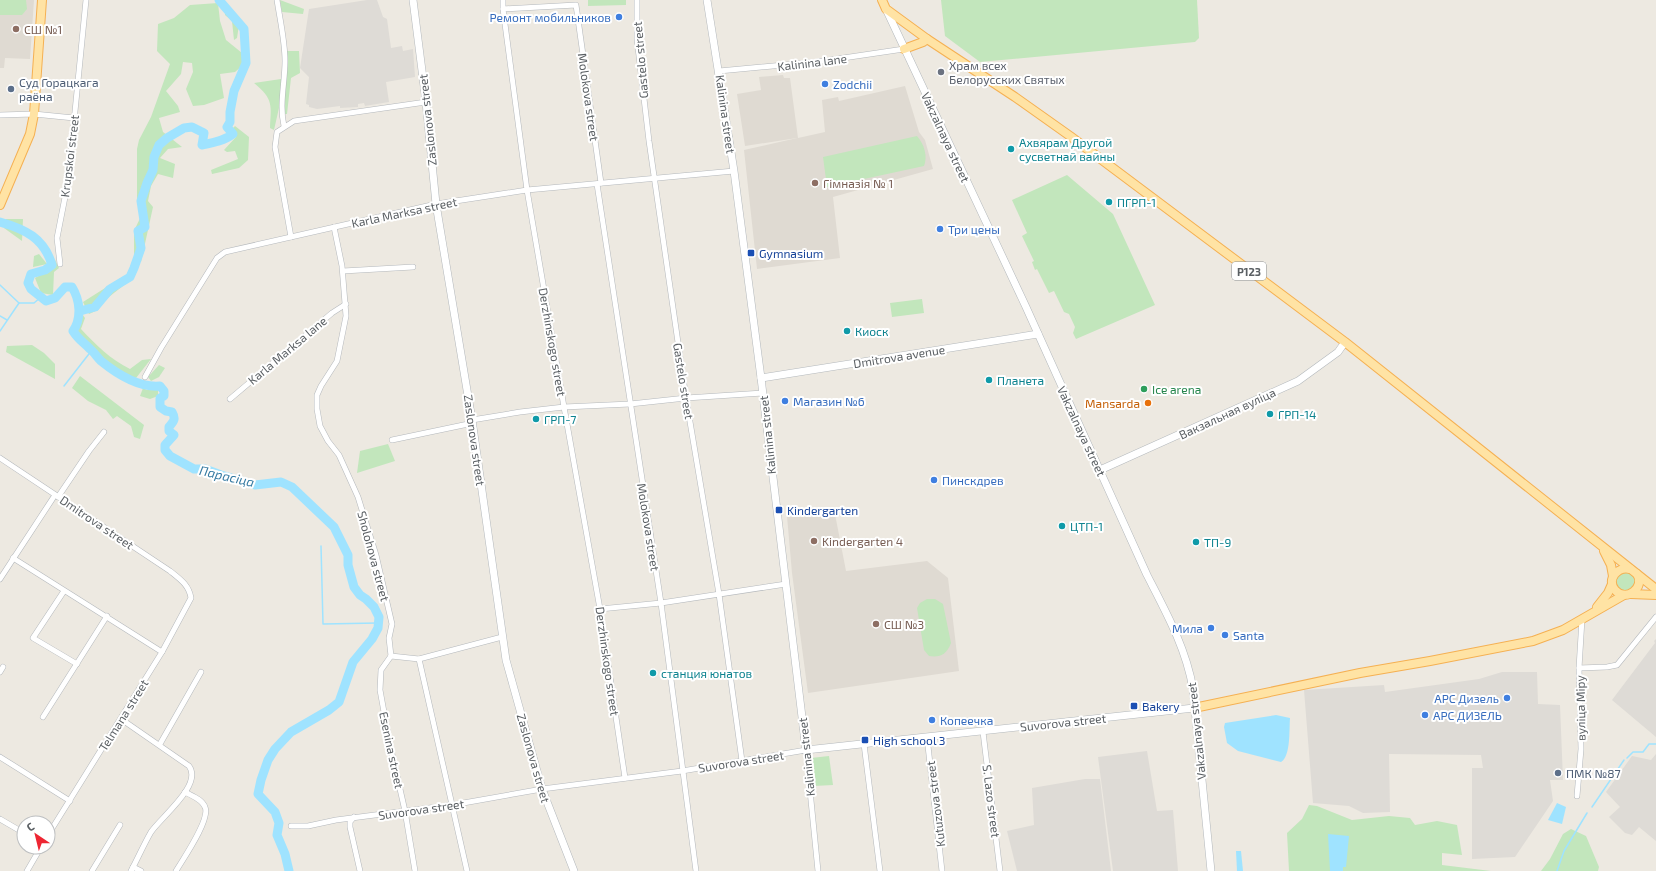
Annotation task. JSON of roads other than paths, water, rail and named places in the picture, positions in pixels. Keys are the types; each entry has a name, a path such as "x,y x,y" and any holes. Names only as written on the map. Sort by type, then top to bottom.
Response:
{"main road":[{"path":"1,203 30,134 34,114 42,0"},
{"name":"Zaslonova street","path":"413,0 426,102 436,204 473,421 506,660 542,789 574,871"},
{"name":"Kalinina street","path":"707,0 734,171 763,393 806,750"},
{"name":"Р123","path":"882,0 886,9 927,39 1016,97 1345,342 1656,589"},
{"name":"Vakzalnaya street","path":"886,9 1005,261 1147,575 1166,610 1178,638 1191,678 1211,871"},
{"path":"904,49 927,39"},
{"name":"Dmitrova avenue","path":"761,378 1038,334"},
{"name":"Вакзальная вуліца","path":"1100,470 1298,381 1338,352 1345,342"},
{"path":"1602,546 1611,565 1616,591 1628,594 1656,595"},
{"path":"1194,708 1360,673 1430,662 1533,642 1563,630 1638,588 1639,577 1633,571 1622,568 1615,573 1608,593 1593,612"},
{"name":"Suvorova street","path":"806,750 1194,708"}],"street":[{"name":"Krupskoi street","path":"60,264 57,238 67,187 86,0"},
{"path":"277,0 285,60 282,102 284,126"},
{"name":"Derzhinskogo street","path":"503,0 502,9 527,190 600,609 625,778"},
{"name":"Gastelo street","path":"637,0 637,39 654,177 686,398 718,594 742,761"},
{"name":"Molokova street","path":"502,9 576,5 630,404 661,603 696,871"},
{"name":"Kalinina lane","path":"719,71 816,62 904,49"},
{"path":"291,237 275,147 277,132 284,126 294,121 426,102"},
{"path":"0,115 34,114 74,118"},
{"name":"Karla Marksa street","path":"145,377 161,348 217,258 225,252 436,204 527,190 654,177 734,171"},
{"name":"Sholohova street","path":"334,227 343,272 346,316 337,361 317,395 317,409 320,426 328,441 339,455 355,490 376,555 392,624 389,638 391,656"},
{"path":"343,272 413,267"},
{"name":"Karla Marksa lane","path":"230,399 332,312 346,304"},
{"path":"392,440 473,421 520,412 564,407 630,404 686,398 763,393"},
{"path":"0,579 56,496 104,432"},
{"name":"Dmitrova street","path":"0,458 182,580 190,591"},
{"path":"13,558 162,652"},
{"path":"600,609 661,603 786,584"},
{"path":"64,591 33,638 77,664"},
{"name":"Telmana street","path":"56,823 162,652 187,607 191,598 190,591"},
{"path":"44,717 107,616"},
{"path":"1579,668 1607,667 1617,665 1656,617"},
{"name":"вуліца Міру","path":"1577,796 1581,749 1579,668 1582,619"},
{"path":"391,656 419,659 502,637"},
{"name":"Esenina street","path":"391,656 380,670 380,690 390,745 405,811 415,871"},
{"path":"419,659 468,871"},
{"path":"0,672 3,667"},
{"path":"160,744 201,672"},
{"path":"121,719 160,744 189,766 193,775 185,792 152,832 132,869 141,871"},
{"name":"S. Lazo street","path":"983,732 1000,871"},
{"name":"Kutuzova street","path":"927,737 942,871"},
{"path":"864,744 880,871"},
{"name":"Suvorova street","path":"291,826 308,826 354,817 452,805 542,789 682,771 806,750"},
{"name":"Kalinina street","path":"806,750 818,871"},
{"path":"0,757 70,801"},
{"path":"176,871 204,822 206,810 203,803 185,792"},
{"path":"354,817 350,822 350,828 360,871"},
{"path":"0,819 16,828"},
{"path":"92,871 120,825"},
{"path":"27,871 36,855"}],"water":[{"path":"1276,715 1290,718 1288,749 1284,759 1281,762 1238,751 1227,743 1224,727 1225,723"},
{"path":"1557,803 1566,807 1562,824 1548,820"},
{"path":"1328,834 1349,836 1346,867 1343,867 1343,871 1330,871"},
{"path":"1236,851 1241,851 1243,871 1237,871"}],"waterway":[{"path":"80,311 95,307 110,289 130,277 141,248 138,231 145,227 141,201 153,170 154,157 159,145 167,138 184,128 192,127 204,133 202,145 222,140 233,134 227,127 230,122 230,112 234,91 246,63 244,29 219,0"},
{"name":"Парасіца","path":"0,222 18,228 32,236 39,241 48,256 52,265 45,270 31,274 28,283 31,289 46,301 55,298 65,287 72,287 77,298 79,309 78,320 73,331 79,338 101,361 114,371 128,379 144,385 160,386 164,391 164,396 160,398 160,407 166,411 172,412 174,416 169,427 169,431 174,435 165,445 165,450 170,456 194,469 205,469 255,485 281,482 292,487 334,527 348,555 348,565 354,587 360,595 374,607 379,617 378,628 372,639 353,662 339,702 329,710 291,732 275,749 268,760 258,794 275,812 279,823 277,835 285,854 289,871"},
{"path":"0,285 19,303"},
{"path":"0,331 19,303 34,303 41,297"},
{"path":"0,316 7,320"},
{"path":"64,386 92,350"},
{"path":"321,546 323,624 378,623"},
{"path":"1627,758 1633,752 1643,752 1649,744 1656,744"},
{"path":"1592,807 1624,760"},
{"path":"1557,871 1564,851 1587,813"}],"place":[{"name":"Ремонт мобильников","path":"619,17"},
{"name":"СШ №1","path":"16,29"},
{"name":"Храм всех Белорусских Святых","path":"941,72"},
{"name":"Zodchii","path":"825,84"},
{"name":"Суд Горацкага раёна","path":"11,89"},
{"name":"Ахвярам Другой сусветнай вайны","path":"1011,149"},
{"name":"Гімназія № 1","path":"815,183"},
{"name":"ПГРП-1","path":"1109,202"},
{"name":"Три цены","path":"940,229"},
{"name":"Gymnasium","path":"751,253"},
{"name":"Киоск","path":"847,331"},
{"name":"Планета","path":"989,380"},
{"name":"Ice arena","path":"1144,389"},
{"name":"Магазин №6","path":"785,401"},
{"name":"Mansarda","path":"1148,403"},
{"name":"ГРП-14","path":"1270,414"},
{"name":"ГРП-7","path":"536,419"},
{"name":"Пинскдрев","path":"934,480"},
{"name":"Kindergarten","path":"779,510"},
{"name":"ЦТП-1","path":"1062,526"},
{"name":"Kindergarten 4","path":"814,541"},
{"name":"ТП-9","path":"1196,542"},
{"name":"СШ №3","path":"876,624"},
{"name":"Мила","path":"1211,628"},
{"name":"Santa","path":"1225,635"},
{"name":"станция юнатов","path":"653,673"},
{"name":"АРС Дизель","path":"1507,698"},
{"name":"Bakery","path":"1134,706"},
{"name":"АРС ДИЗЕЛЬ","path":"1425,715"},
{"name":"Копеечка","path":"932,720"},
{"name":"High school 3","path":"865,740"},
{"name":"ПМК №87","path":"1558,773"}]}
